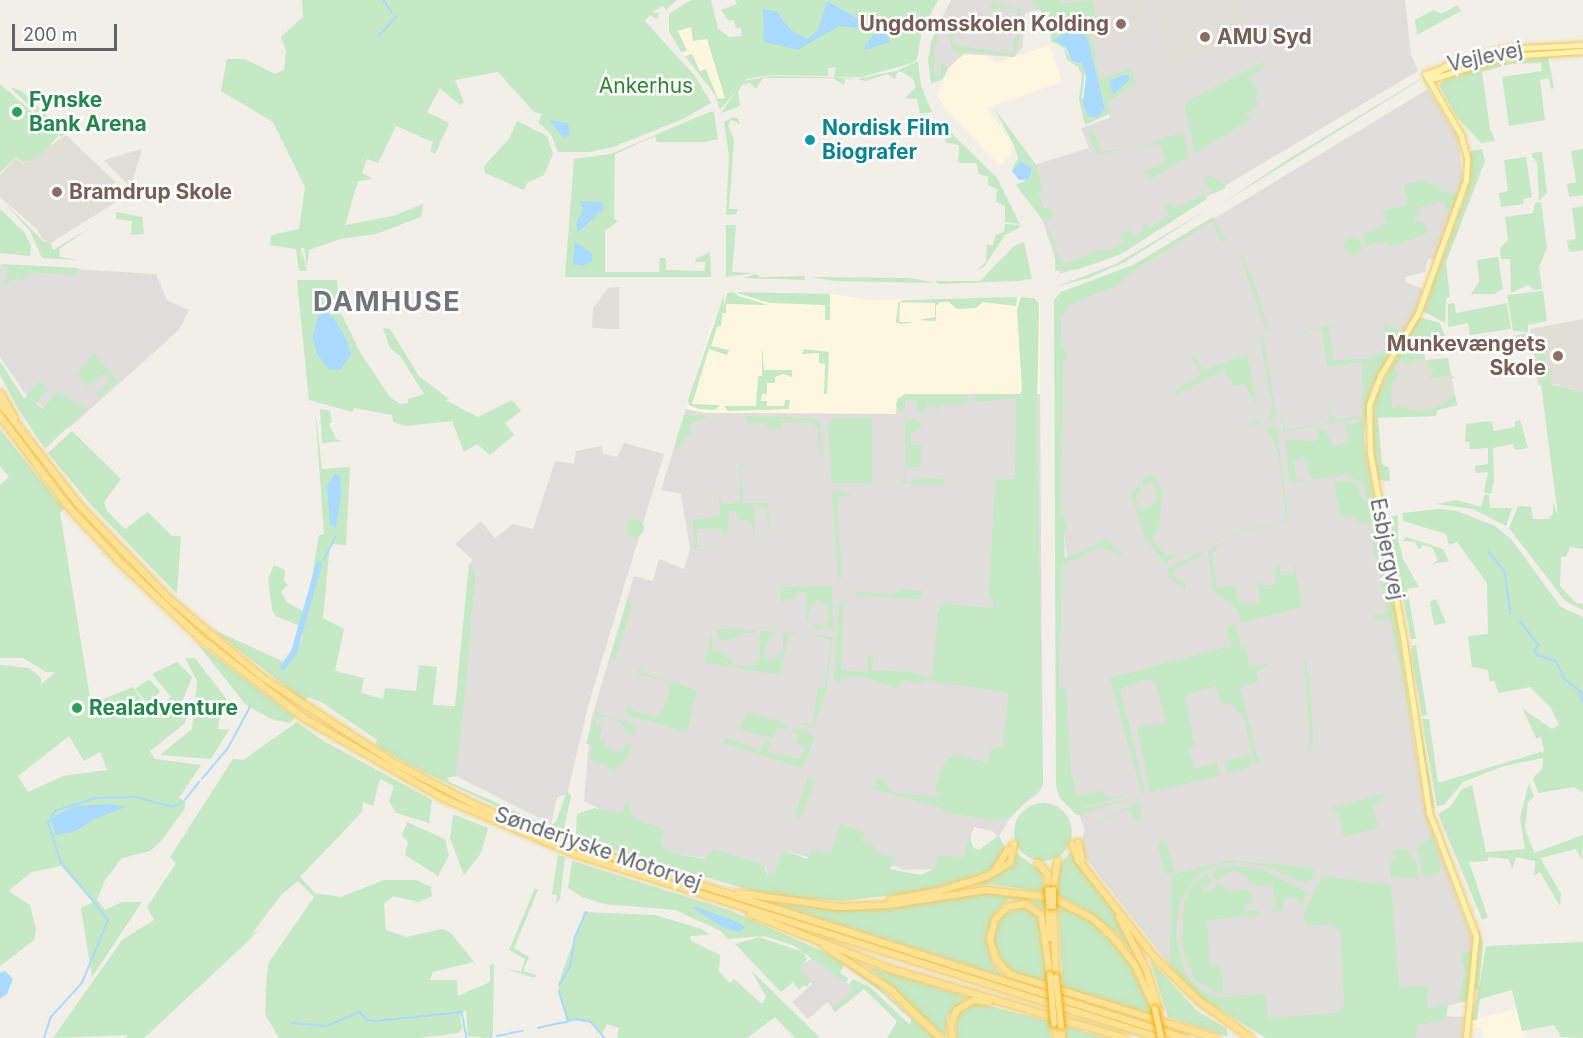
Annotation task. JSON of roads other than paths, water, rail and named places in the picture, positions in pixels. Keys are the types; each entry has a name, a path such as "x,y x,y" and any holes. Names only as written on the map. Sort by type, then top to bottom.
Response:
{"highway":[{"path":"0,393 39,455"},
{"name":"Sønderjyske Motorvej","path":"0,403 39,455 105,535 176,605 262,677 333,727 475,805 558,840 1184,1038"},
{"name":"Sønderjyske Motorvej","path":"0,416 66,504 138,580 199,637 258,685 346,745 489,820 576,854 687,891 1161,1038"},
{"path":"0,423 66,504"},
{"path":"1123,917 1082,861 1075,843 1078,860 1123,917 1180,984 1251,1038"},
{"path":"814,905 887,901 970,882 1006,867 1012,858 1014,844"},
{"path":"970,882 1000,866 1008,850"},
{"path":"1051,890 1058,860"},
{"path":"1038,863 1048,874 1051,890 1053,976 1062,1038"},
{"path":"682,879 758,898 814,905 888,904 986,890 1050,897 1092,918 1113,937 1135,965 1157,1009"},
{"path":"687,891 891,969 1060,1024"},
{"path":"1103,891 1137,950 1157,1009 1161,1038"},
{"path":"1053,976 1039,913 1025,904 1007,907 995,920 990,940 997,962 1012,976 1216,1038"},
{"path":"1049,966 1051,906"},
{"path":"791,929 870,974 940,1038"},
{"path":"952,1038 953,1015 962,1005 974,1000 1060,1024 1125,1038"},
{"path":"1056,1036 1060,1024"},
{"path":"1100,1031 1118,1038"}],"main road":[{"name":"Vejlevej","path":"1425,74 1449,63 1503,49 1583,45"},
{"name":"Vejlevej","path":"1429,80 1494,58 1583,51"},
{"path":"1429,80 1449,63"},
{"name":"Esbjergvej","path":"1425,74 1461,135 1467,158 1466,180 1418,313 1371,394 1368,433 1429,812 1476,936 1466,1038"}],"water":[{"path":"827,1 867,24 861,28 839,26 798,50 764,42 763,9 776,11 791,30 807,39 818,30"},
{"path":"883,24 890,42 865,50 865,45"},
{"path":"1068,32 1083,33 1088,40 1105,109 1097,118 1088,116 1083,104 1086,76 1082,64 1072,61 1066,48 1053,39"},
{"path":"1124,75 1129,76 1129,81 1113,94 1109,81"},
{"path":"549,120 568,123 570,134 564,138"},
{"path":"1020,161 1032,168 1029,179 1019,180 1012,171"},
{"path":"580,201 602,202 604,208 578,233 576,224 583,210"},
{"path":"575,242 592,253 592,262 582,266 573,264"},
{"path":"319,313 327,313 335,320 347,341 351,354 341,370 328,369 317,354 313,337"},
{"path":"335,473 340,476 341,494 336,528 330,525 327,486"},
{"path":"111,804 126,807 93,820 76,831 56,835 51,820 58,814 76,806"},
{"path":"696,907 746,927 739,932 724,928 693,908"},
{"path":"5,971 13,979 7,994 0,999 0,973"}],"waterway":[{"path":"384,0 392,13"},
{"path":"378,37 397,16"},
{"path":"324,560 335,537"},
{"path":"1489,552 1505,572 1511,614"},
{"path":"283,667 294,652 319,564"},
{"path":"1520,621 1539,645 1535,651 1538,655 1557,662 1564,678 1581,692 1583,702"},
{"path":"202,779 228,748 250,707"},
{"path":"185,800 199,782"},
{"path":"81,886 61,863 48,823 55,811 96,798 136,797 173,807 181,803"},
{"path":"44,1038 51,1017 82,983 108,920 82,888"},
{"path":"560,984 570,967 575,937 586,912"},
{"path":"559,991 569,1021"},
{"path":"329,1025 360,1012 367,1020 376,1021 462,1012 467,1038"},
{"path":"562,1023 576,1019 591,1022 605,1038"},
{"path":"292,1023 327,1026"},
{"path":"538,1028 560,1023"},
{"path":"510,1033 523,1031"},
{"path":"497,1036 508,1034"}],"place":[{"name":"Ungdomsskolen Kolding","path":"1121,24"},
{"name":"AMU Syd","path":"1205,37"},
{"name":"Fynske Bank Arena","path":"17,112"},
{"name":"Nordisk Film Biografer","path":"810,140"},
{"name":"Bramdrup Skole","path":"57,192"},
{"name":"Munkevængets Skole","path":"1558,356"},
{"name":"Realadventure","path":"77,708"}],"district":[{"name":"DAMHUSE","path":"387,302"}],"park label":[{"name":"Ankerhus","path":"646,86"}]}
